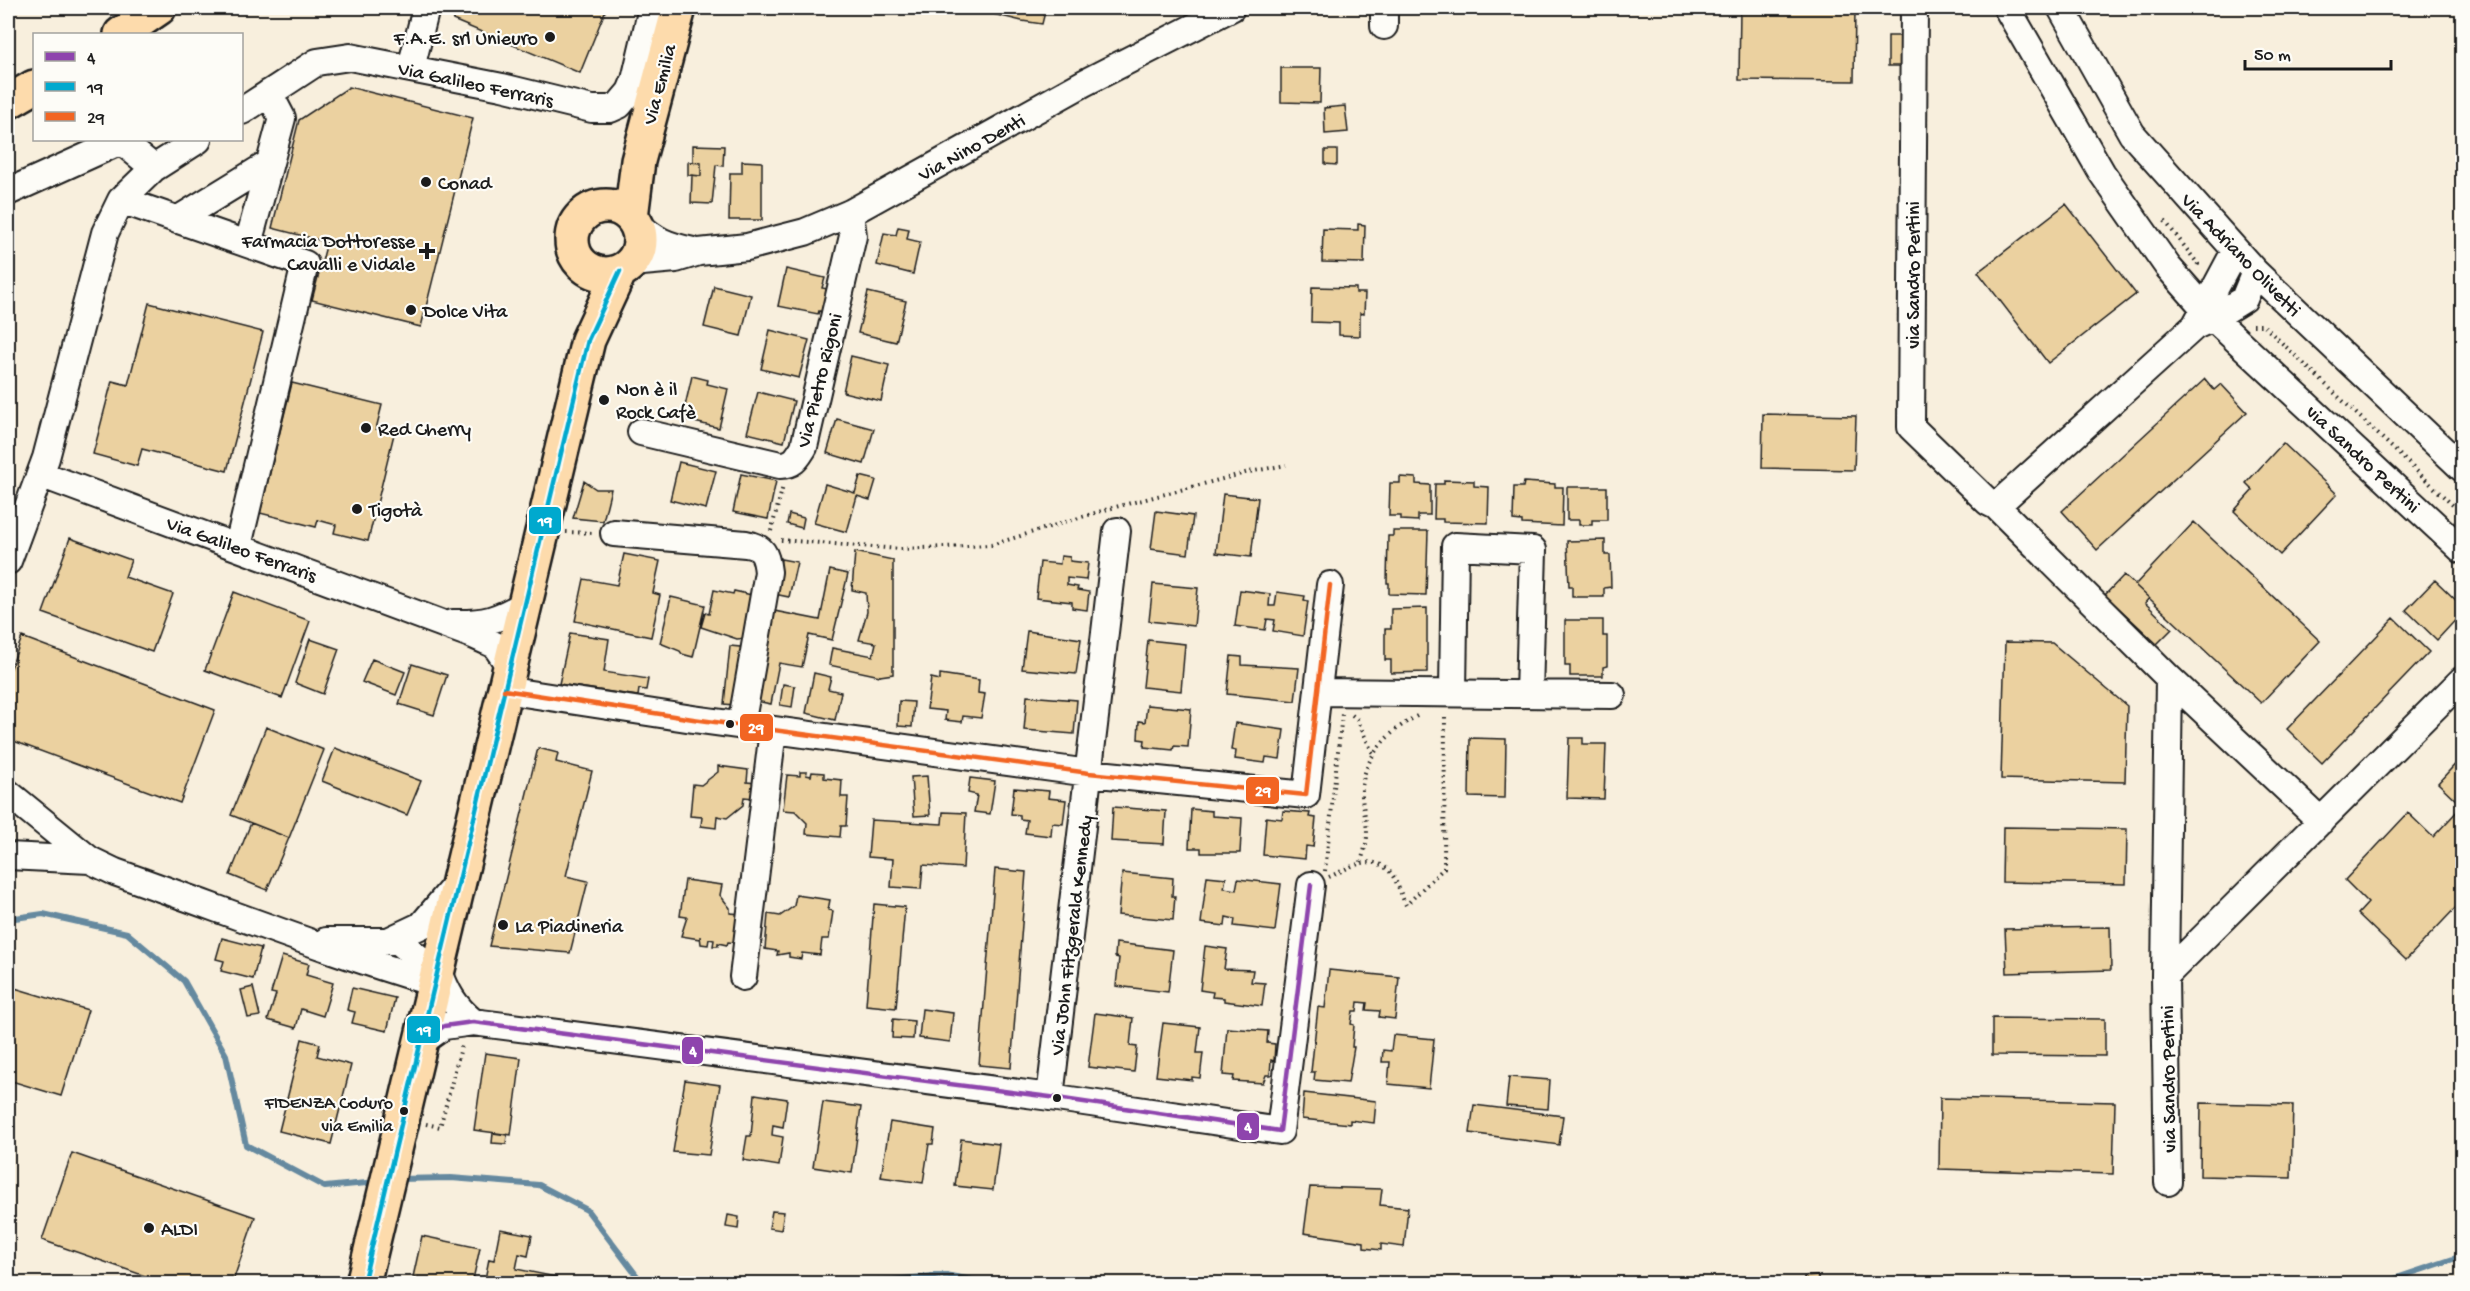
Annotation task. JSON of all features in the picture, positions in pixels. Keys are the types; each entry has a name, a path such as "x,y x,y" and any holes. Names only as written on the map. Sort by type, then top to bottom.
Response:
{"main road":[{"path":"122,33 159,8"},
{"name":"Via Emilia","path":"633,220 638,161 679,8"},
{"name":"Via Emilia","path":"592,208 616,187 638,161"},
{"path":"363,1284 588,340 640,243 633,220 623,210 613,206 592,208 579,218 571,236 574,255 584,267 602,274 626,267"},
{"path":"584,267 588,340"}],"street":[{"path":"411,68 426,8"},
{"name":"Via Galileo Ferraris","path":"243,110 317,62 350,57 492,85 592,109 610,109 619,105 630,92 635,80 652,8"},
{"name":"Via Nino Denti","path":"626,267 676,259 699,252 747,247 805,232 850,213 1084,83 1231,8"},
{"name":"via Sandro Pertini","path":"1914,8 1911,427 1988,502 1996,506 2169,678 2321,821"},
{"name":"via Sandro Pertini","path":"2007,8 2102,173 2204,317 2463,550"},
{"name":"Via Adriano Olivetti","path":"2061,8 2132,134 2255,272 2463,468"},
{"path":"248,244 282,118 269,93"},
{"path":"8,192 121,141 154,168"},
{"path":"8,561 40,474 105,233 121,200 154,168 196,141"},
{"path":"177,220 270,163"},
{"path":"121,200 305,264 238,546"},
{"name":"Via Pietro Rigoni","path":"641,432 788,465 796,460 804,447 853,236 850,213"},
{"name":"Via Nino Denti","path":"633,220 654,239 675,248 699,252"},
{"path":"2204,317 2235,251"},
{"path":"1996,506 2204,317 2244,299 2255,272"},
{"path":"2237,304 2268,305 2318,348 2341,354"},
{"name":"Via Galileo Ferraris","path":"40,474 443,623 495,645 507,679"},
{"name":"Via John Fitzgerald Kennedy","path":"1050,1097 1117,531"},
{"path":"614,533 763,543 768,572 741,726"},
{"path":"1448,693 1455,546 1533,550 1529,693"},
{"path":"507,679 741,726 1089,773 1306,795 1330,585"},
{"path":"443,623 480,624 502,618 525,604"},
{"name":"via Sandro Pertini","path":"2168,1182 2165,976 2169,678"},
{"path":"2165,976 2463,680"},
{"path":"1318,692 1612,695"},
{"path":"743,976 773,730"},
{"path":"8,793 90,861 115,872 302,938 338,954 436,976"},
{"path":"8,856 90,861"},
{"path":"388,941 422,925 459,881"},
{"path":"420,1043 444,1026 469,1028 1050,1097 1280,1131 1311,885"},
{"path":"302,938 339,942 398,941 436,976 469,1028"}],"path":[{"path":"788,465 763,543 900,549 991,545 1108,508 1249,472 1286,465"},
{"path":"542,532 560,539 563,531 614,533"},
{"path":"1373,754 1357,718 1343,708 1324,880 1361,862 1373,862 1390,871 1406,906 1444,867 1448,693"},
{"path":"1361,862 1367,836 1362,794 1366,770 1373,754 1387,737 1422,713"},
{"path":"402,1119 440,1127 469,1028"}],"building":[{"path":"458,8 606,9 580,73 453,20"},
{"path":"968,8 1046,8 1042,24"},
{"path":"1415,8 1435,8 1435,12 1415,13"},
{"path":"1740,8 1855,8 1854,81 1739,80"},
{"path":"1888,36 1902,36 1903,66 1888,66"},
{"path":"1281,68 1321,68 1320,103 1281,102"},
{"path":"349,87 473,118 421,327 312,300 327,242 272,228 299,120"},
{"path":"1345,106 1348,132 1325,134 1324,108"},
{"path":"693,145 724,146 723,166 716,165 712,204 691,203 692,175 701,176 701,163 693,162"},
{"path":"1325,150 1337,150 1337,165 1325,164"},
{"path":"742,161 762,162 762,220 729,220 730,173 742,173"},
{"path":"688,162 701,163 701,176 688,175"},
{"path":"2066,204 2136,294 2048,363 1978,272"},
{"path":"1358,224 1365,225 1364,263 1322,262 1323,229 1358,230"},
{"path":"898,227 909,229 907,239 920,242 913,274 877,265 884,233 896,235"},
{"path":"786,269 825,278 822,288 833,290 828,313 819,311 818,314 778,306"},
{"path":"714,286 751,295 741,336 704,327"},
{"path":"1312,287 1356,288 1356,293 1365,293 1364,314 1360,313 1360,336 1339,335 1339,323 1311,322"},
{"path":"868,292 906,301 896,342 858,333"},
{"path":"149,303 263,332 227,471 142,449 137,466 93,454 112,381 128,385"},
{"path":"770,330 809,340 799,378 761,369"},
{"path":"851,356 889,365 881,401 843,392"},
{"path":"692,376 708,380 707,384 728,389 719,428 682,419"},
{"path":"2205,379 2214,390 2221,384 2247,412 2097,550 2062,511"},
{"path":"292,383 382,405 376,429 394,434 368,541 334,533 336,525 318,520 316,527 260,513"},
{"path":"758,392 794,401 784,442 747,433"},
{"path":"1763,414 1856,416 1854,470 1762,468"},
{"path":"837,419 874,429 864,464 827,453"},
{"path":"2283,443 2337,494 2280,555 2234,511 2253,490 2246,483"},
{"path":"679,462 716,471 706,509 670,500"},
{"path":"741,474 776,481 768,519 733,512"},
{"path":"860,476 876,480 870,500 857,496 847,532 814,523 825,484 855,493"},
{"path":"1400,477 1416,478 1416,484 1430,485 1430,515 1418,515 1418,521 1401,520 1401,516 1389,516 1390,483 1400,483"},
{"path":"1444,480 1474,481 1474,486 1489,487 1488,523 1443,522 1443,519 1434,519 1435,484 1444,484"},
{"path":"584,481 596,489 611,489 603,521 573,518"},
{"path":"1524,482 1555,484 1555,487 1563,487 1562,526 1522,524 1522,521 1513,520 1514,487 1523,487"},
{"path":"1567,487 1607,487 1607,520 1592,520 1592,525 1579,525 1579,520 1567,520"},
{"path":"1223,494 1258,498 1251,557 1216,553"},
{"path":"1156,511 1193,516 1188,554 1151,549"},
{"path":"789,514 804,518 802,528 787,524"},
{"path":"2194,522 2320,641 2261,703 2135,585"},
{"path":"1393,531 1428,531 1426,595 1389,594 1389,583 1387,583 1388,536 1393,536"},
{"path":"70,538 131,560 125,577 173,594 152,652 43,613"},
{"path":"1605,540 1605,555 1610,555 1611,587 1604,588 1604,597 1572,597 1572,586 1569,586 1567,541"},
{"path":"855,552 893,560 893,674 880,676 829,665 832,648 873,656 876,643 859,640 867,612 866,593 852,590"},
{"path":"624,554 660,561 653,593 660,595 651,637 575,621 584,579 617,585"},
{"path":"1061,556 1070,557 1070,561 1088,563 1086,580 1067,578 1067,585 1089,592 1087,610 1072,608 1072,602 1036,598 1040,562 1060,564"},
{"path":"781,559 797,562 789,597 774,594"},
{"path":"830,570 848,574 832,640 809,635 802,667 779,663 771,704 751,700 769,610 820,620"},
{"path":"2124,575 2149,598 2145,603 2172,629 2157,644 2105,595"},
{"path":"2435,580 2462,606 2462,613 2437,640 2406,610"},
{"path":"1153,584 1198,588 1194,626 1149,621"},
{"path":"714,590 733,594 734,591 765,598 756,637 737,639 701,627 705,613 709,614"},
{"path":"1240,590 1270,594 1269,606 1275,606 1277,592 1305,596 1304,600 1308,601 1303,636 1273,631 1275,620 1267,619 1265,630 1235,626"},
{"path":"234,592 310,621 282,698 205,670"},
{"path":"671,597 705,605 693,657 660,643"},
{"path":"1427,608 1427,672 1391,673 1391,660 1385,660 1385,629 1391,629 1391,609"},
{"path":"2394,618 2429,652 2322,763 2287,729"},
{"path":"1565,620 1603,620 1603,636 1607,636 1607,666 1603,667 1603,676 1570,676 1570,666 1565,666"},
{"path":"1027,631 1081,639 1076,674 1022,669"},
{"path":"570,633 609,639 604,672 648,679 646,690 639,689 638,696 559,684"},
{"path":"22,637 215,710 180,803 8,739 8,676"},
{"path":"310,639 339,649 323,694 295,683"},
{"path":"1148,640 1185,644 1181,691 1143,687"},
{"path":"2005,642 2052,643 2127,706 2125,782 2001,779"},
{"path":"730,646 750,648 744,706 724,704"},
{"path":"1231,656 1242,657 1242,665 1299,668 1295,701 1227,694"},
{"path":"372,659 405,672 396,695 362,682"},
{"path":"412,664 447,675 434,715 399,704"},
{"path":"814,673 831,677 828,689 841,692 835,720 806,713"},
{"path":"940,674 979,680 978,693 985,694 981,718 963,716 962,722 945,720 946,711 927,709 931,678 940,680"},
{"path":"783,684 795,686 792,707 780,705"},
{"path":"1027,696 1077,700 1074,734 1024,730"},
{"path":"899,701 914,702 912,727 898,726"},
{"path":"1147,705 1191,709 1188,747 1174,746 1173,750 1144,747 1145,740 1138,739 1139,721 1145,722"},
{"path":"1235,723 1284,730 1280,759 1266,757 1265,763 1235,759 1236,751 1231,750"},
{"path":"266,727 324,750 289,838 231,815"},
{"path":"1470,738 1506,739 1505,798 1469,797"},
{"path":"1569,738 1583,738 1583,744 1606,744 1604,799 1567,798"},
{"path":"335,748 421,781 407,815 322,781"},
{"path":"538,748 558,753 556,762 592,771 566,876 588,881 570,953 489,946"},
{"path":"2462,757 2462,806 2438,783"},
{"path":"718,766 748,770 747,782 756,783 754,798 744,797 743,805 727,818 717,816 716,828 701,826 702,817 690,816 693,784 701,785 718,772"},
{"path":"800,772 807,772 806,775 811,776 812,772 824,773 824,778 842,780 841,797 848,797 846,826 841,826 840,837 806,834 807,823 795,811 783,810 787,775 800,776"},
{"path":"927,776 930,815 914,816 911,777"},
{"path":"970,778 995,781 990,814 974,812 977,795 968,793"},
{"path":"1014,788 1049,791 1048,798 1066,800 1063,824 1052,823 1051,836 1025,833 1027,820 1020,819 1020,815 1011,814"},
{"path":"2462,806 2462,901 2406,960 2358,914 2368,903 2345,880 2408,813 2433,837"},
{"path":"1113,807 1166,811 1164,844 1111,841"},
{"path":"1191,809 1212,811 1212,816 1242,818 1240,853 1201,853 1201,848 1189,848"},
{"path":"1283,811 1310,813 1309,817 1316,818 1313,847 1306,846 1305,859 1263,855 1266,817 1282,819"},
{"path":"943,812 966,813 963,868 923,865 921,889 891,887 893,859 868,857 871,820 942,824"},
{"path":"251,823 289,838 267,890 230,875"},
{"path":"2003,827 2127,829 2126,884 2002,882"},
{"path":"995,869 1026,872 1011,1068 979,1065"},
{"path":"1122,873 1173,878 1172,896 1175,896 1173,920 1118,915"},
{"path":"1207,876 1226,878 1224,888 1236,890 1238,879 1281,884 1275,931 1234,926 1235,919 1226,917 1225,926 1201,923"},
{"path":"685,880 722,885 720,895 730,908 730,913 742,914 739,943 728,942 727,945 718,943 718,946 713,946 714,940 709,939 708,945 701,944 700,936 700,939 681,936 687,917 680,916"},
{"path":"796,895 830,900 828,910 833,911 829,939 822,939 820,955 802,953 801,959 789,957 789,953 777,955 778,951 765,949 768,914 780,916 794,906"},
{"path":"874,904 905,907 896,1008 866,1005"},
{"path":"2110,927 2111,970 2007,973 2005,929"},
{"path":"222,938 261,948 253,979 221,971 224,961 216,959"},
{"path":"1116,943 1173,950 1168,992 1116,986 1119,958 1115,957"},
{"path":"1205,946 1227,949 1224,969 1253,970 1251,982 1265,983 1262,1006 1224,1001 1224,998 1212,997 1213,992 1200,990"},
{"path":"282,956 309,964 306,975 333,983 323,1016 301,1009 296,1028 268,1020 276,994 271,993"},
{"path":"1329,970 1399,977 1395,1019 1379,1017 1380,1011 1366,1010 1367,1003 1358,1002 1357,1011 1353,1011 1351,1024 1354,1025 1352,1047 1354,1047 1348,1083 1314,1080 1315,1072 1311,1072 1318,1007 1325,1008"},
{"path":"8,986 88,1010 61,1096 8,1080"},
{"path":"253,987 260,1016 248,1018 241,990"},
{"path":"352,988 395,998 387,1031 352,1023 355,1012 347,1010"},
{"path":"922,1009 953,1013 950,1042 919,1038"},
{"path":"1095,1013 1133,1018 1130,1046 1137,1047 1134,1072 1088,1067"},
{"path":"1992,1018 2105,1019 2105,1056 1992,1055"},
{"path":"893,1019 914,1021 913,1039 892,1038"},
{"path":"1163,1023 1200,1027 1197,1053 1203,1053 1200,1078 1192,1077 1192,1080 1156,1076"},
{"path":"1227,1028 1268,1031 1267,1043 1275,1044 1274,1061 1271,1060 1270,1075 1266,1075 1263,1083 1233,1081 1234,1076 1223,1075"},
{"path":"1393,1035 1434,1039 1429,1088 1388,1084 1390,1062 1382,1062 1383,1050 1391,1051"},
{"path":"302,1039 320,1044 317,1056 351,1065 331,1144 279,1131"},
{"path":"485,1053 521,1058 511,1135 474,1130"},
{"path":"1509,1077 1550,1080 1548,1109 1506,1106"},
{"path":"685,1080 720,1085 709,1155 673,1152"},
{"path":"1304,1093 1376,1101 1374,1123 1350,1120 1350,1124 1302,1119"},
{"path":"755,1094 787,1099 783,1127 773,1125 772,1135 783,1137 779,1166 743,1160 747,1136 751,1136"},
{"path":"1940,1098 2115,1102 2113,1174 1939,1169"},
{"path":"823,1102 861,1107 852,1173 813,1167"},
{"path":"2201,1103 2293,1105 2291,1178 2200,1176"},
{"path":"1474,1105 1563,1116 1559,1145 1470,1133"},
{"path":"890,1122 935,1129 933,1144 929,1144 923,1183 881,1177"},
{"path":"493,1133 507,1135 506,1144 492,1143"},
{"path":"961,1139 999,1144 993,1190 955,1186"},
{"name":"ALDI","path":"72,1153 255,1217 232,1284 168,1284 42,1240"},
{"path":"1310,1187 1382,1189 1380,1205 1408,1208 1404,1247 1381,1244 1381,1250 1364,1248 1364,1242 1304,1233"},
{"path":"772,1211 784,1212 781,1230 769,1228"},
{"path":"728,1215 739,1217 738,1229 726,1227"},
{"path":"500,1229 532,1235 528,1256 519,1254 516,1269 556,1277 555,1284 484,1284 489,1259 494,1260"},
{"path":"422,1236 480,1248 472,1284 416,1284 417,1278 413,1277"},
{"path":"1818,1276 1819,1284 1804,1284 1804,1277"}],"waterway":[{"path":"8,919 43,914 127,933 184,981 226,1055 246,1145 325,1187 377,1182"},
{"path":"399,1179 451,1178 539,1185 587,1210 643,1284"},
{"path":"2379,1284 2462,1256"},
{"path":"850,1284 945,1275 994,1284"}],"transit line":[{"name":"19","path":"363,1284 588,340 620,271"},
{"name":"29","path":"504,690 693,719 1089,773 1306,795 1330,585"},
{"name":"4","path":"420,1043 444,1026 473,1022 1050,1097 1280,1131 1311,885"}],"place":[{"name":"F.A.E. srl Unieuro","path":"550,37"},
{"name":"Conad","path":"426,182"},
{"name":"Farmacia Dottoresse Cavalli e Vidale","path":"427,251"},
{"name":"Dolce Vita","path":"411,310"},
{"name":"Non è il Rock Cafè","path":"604,400"},
{"name":"Red Cherry","path":"366,428"},
{"name":"Tigotà","path":"357,509"},
{"name":"La Piadineria","path":"503,925"},
{"name":"FIDENZA Coduro via Emilia","path":"404,1111"},
{"name":"ALDI","path":"149,1228"}]}
